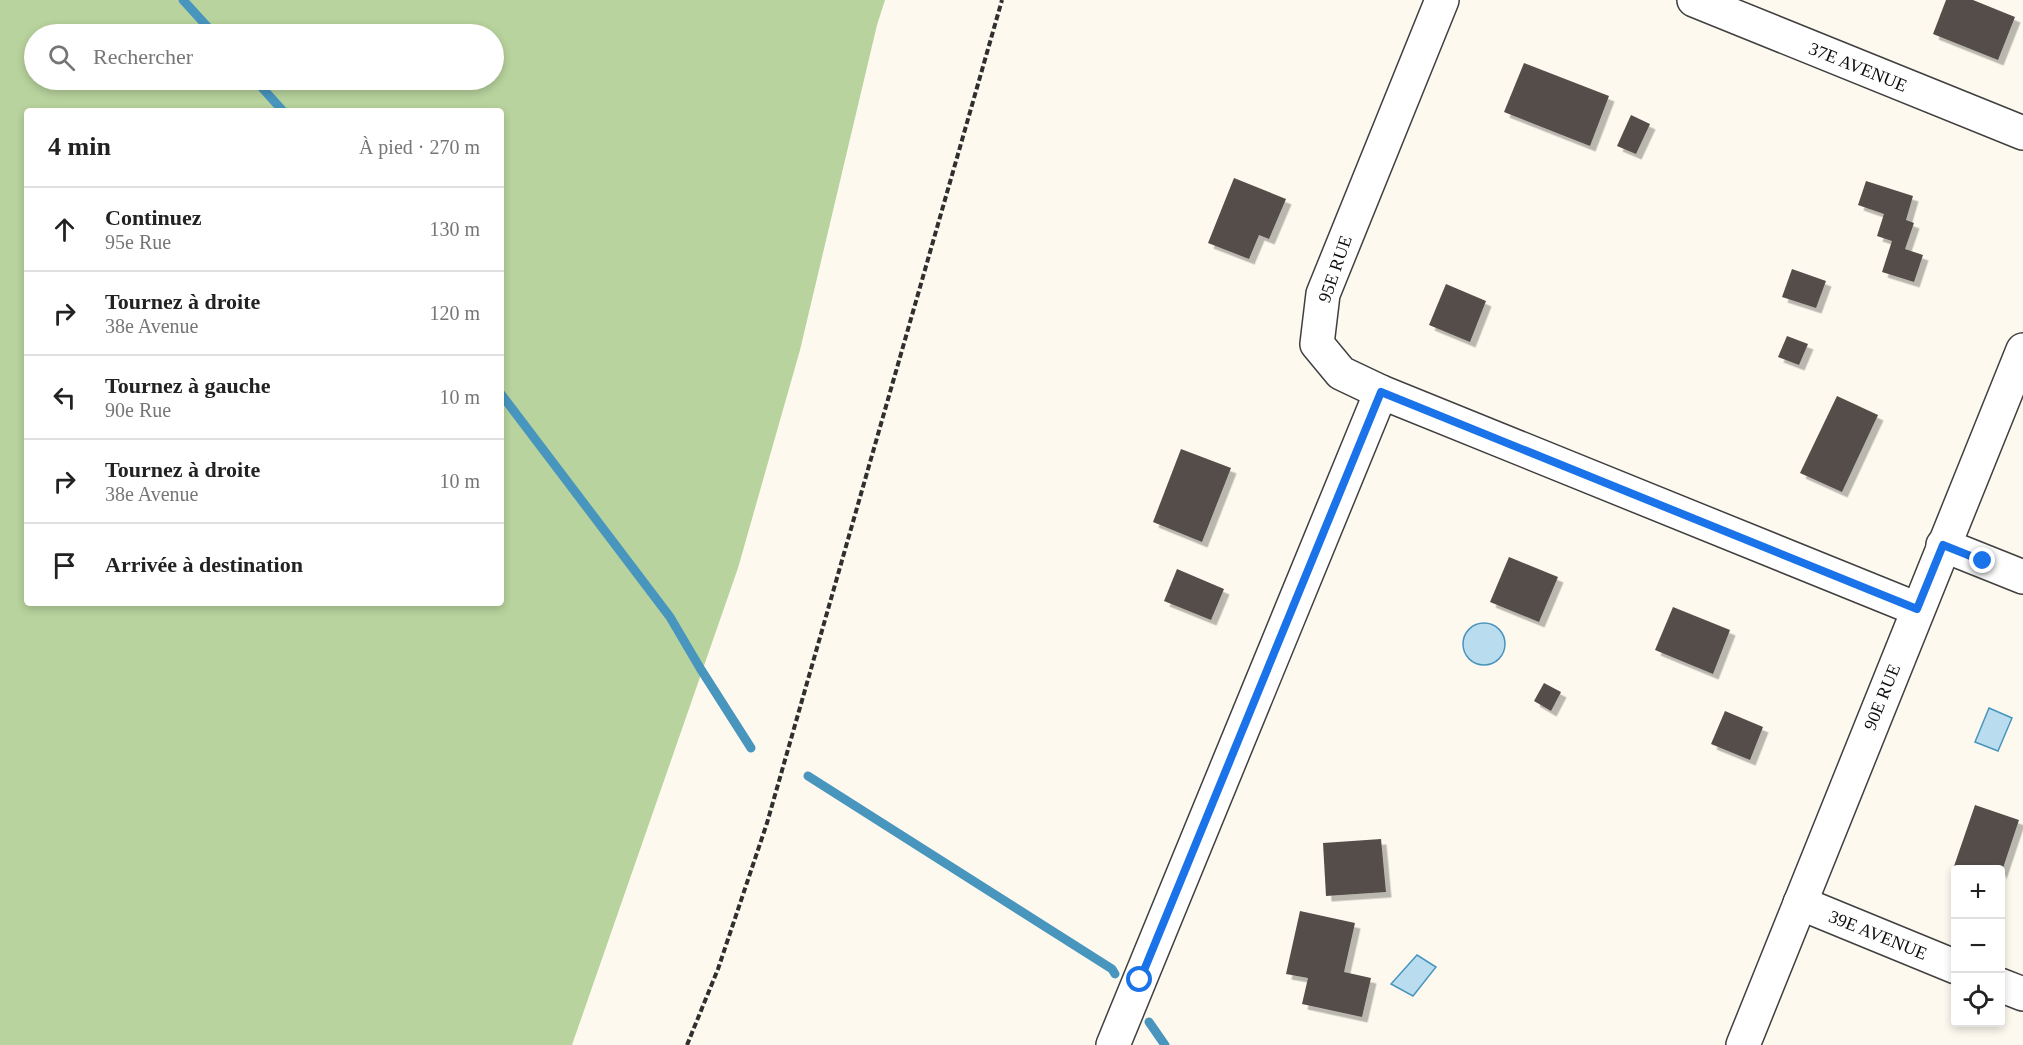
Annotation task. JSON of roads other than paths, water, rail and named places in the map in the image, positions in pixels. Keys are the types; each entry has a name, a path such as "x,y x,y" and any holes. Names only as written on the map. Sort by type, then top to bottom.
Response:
{"street":[{"name":"95E RUE","path":"1442,0 1323,294 1317,344 1341,373 1381,392 1917,609"},
{"name":"37E AVENUE","path":"1694,0 2023,133"},
{"name":"90E RUE","path":"1743,1045 2023,350"},
{"path":"1113,1045 1381,392"},
{"path":"1943,545 2023,577"},
{"name":"39E AVENUE","path":"1800,903 1951,965"},
{"path":"2005,987 2023,994"}],"water":[{"path":"1484,623 1499,629 1505,644 1499,659 1484,665 1469,659 1463,644 1469,629"},
{"path":"1989,708 2012,718 1998,751 1975,742"},
{"path":"1417,955 1436,967 1413,996 1391,984"}],"waterway":[{"path":"183,0 205,24"},
{"path":"264,90 280,108"},
{"path":"504,398 670,617 751,748"},
{"path":"808,776 1112,969 1115,974"},
{"path":"1149,1022 1165,1045"}]}
